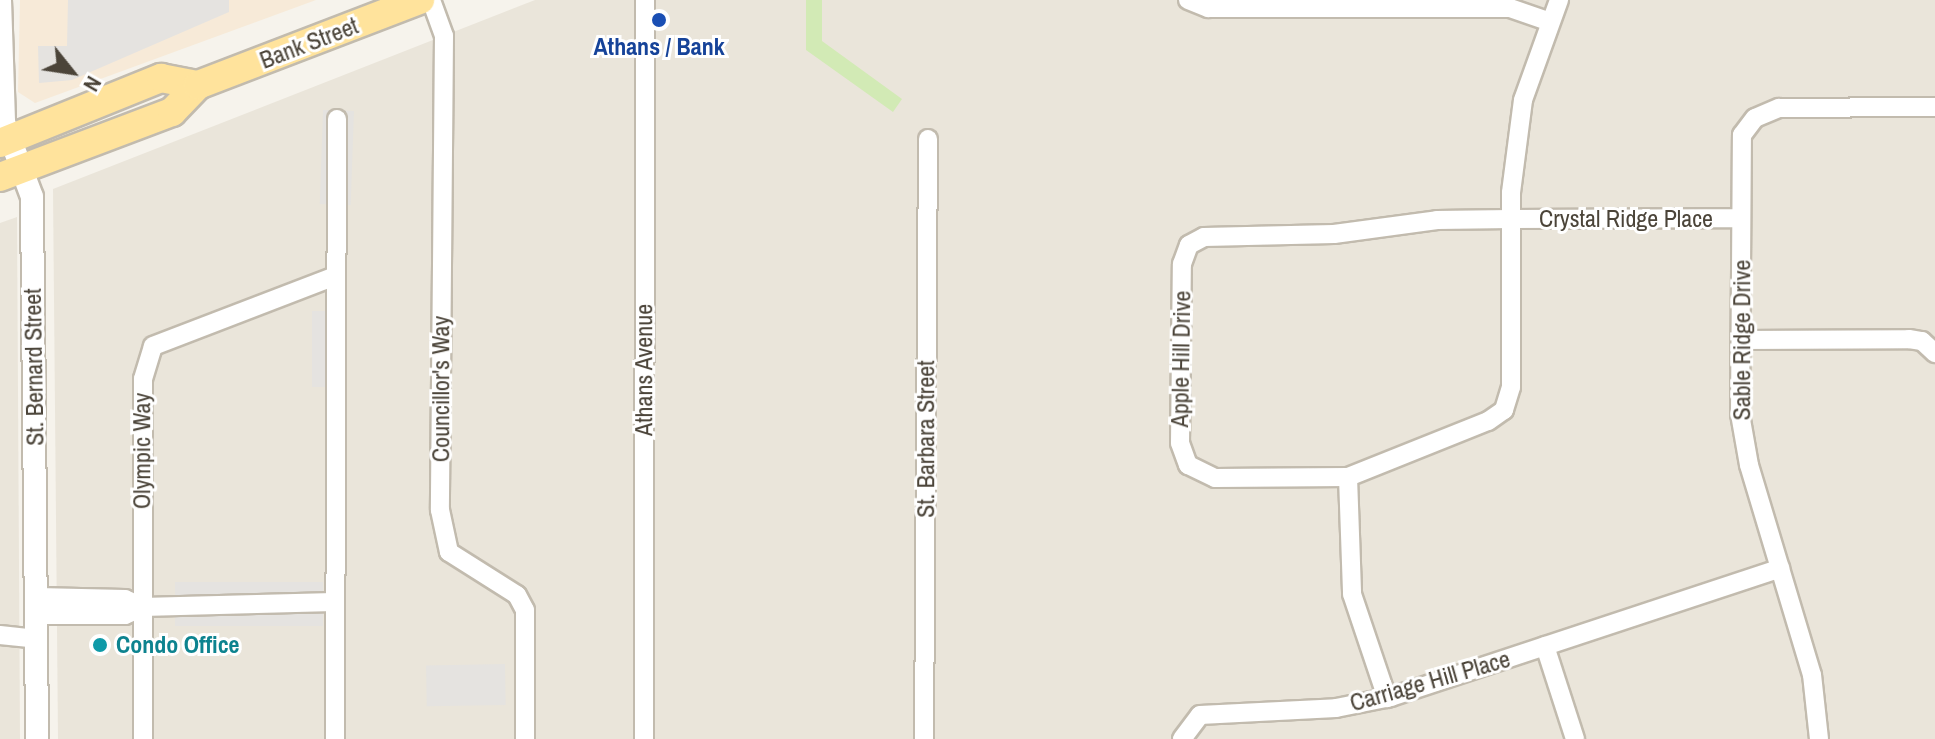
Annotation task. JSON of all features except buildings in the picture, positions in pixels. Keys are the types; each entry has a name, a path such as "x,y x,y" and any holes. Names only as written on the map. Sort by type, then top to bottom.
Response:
{"main road":[{"name":"Bank Street","path":"11,173 172,112 198,85 420,0"},
{"name":"Bank Street","path":"5,141 161,78 198,85"}],"street":[{"name":"St. Bernard Street","path":"0,0 5,141 11,173 32,197 37,739"},
{"name":"Councillor's Way","path":"431,0 444,36 440,510 449,552 517,595 525,610 525,739"},
{"name":"Athans Avenue","path":"644,739 645,0"},
{"path":"1188,0 1208,8 1388,4 1510,8 1547,21"},
{"name":"Apple Hill Drive","path":"1511,219 1437,220 1334,234 1204,237 1189,245 1182,264 1180,443 1188,465 1215,478 1348,477 1488,421 1504,410 1511,387 1511,219 1523,100 1547,21 1559,0"},
{"name":"Sable Ridge Drive","path":"1819,739 1812,675 1745,451 1740,414 1742,135 1765,112 1935,107"},
{"path":"335,739 333,277 337,119"},
{"name":"St. Barbara Street","path":"924,739 928,139"},
{"name":"Crystal Ridge Place","path":"1511,219 1741,218"},
{"name":"Olympic Way","path":"143,739 143,379 153,346 333,277"},
{"path":"1742,340 1909,339 1922,341 1935,353"},
{"path":"1348,477 1352,594 1387,698"},
{"name":"Carriage Hill Place","path":"1182,739 1200,715 1336,708 1387,698 1780,568"},
{"path":"37,606 125,615 142,607 334,602"},
{"path":"0,635 37,639"},
{"path":"1545,646 1575,739"}],"shaded area":[{"path":"20,0 316,0 35,103 18,92"},
{"path":"68,0 229,0 229,12 72,80 39,83 38,46 67,46"},
{"path":"535,0 1935,0 1935,739 58,739 53,189"},
{"path":"323,110 354,111 351,205 320,204"},
{"path":"17,217 20,739 0,739 0,223"},
{"path":"312,311 328,311 328,387 312,387"},
{"path":"175,582 323,582 323,626 175,626"},
{"path":"505,664 506,705 427,706 426,665"}],"green space":[{"path":"806,0 822,0 822,41 902,99 893,112 806,50"}],"place":[{"name":"Athans / Bank","path":"659,20"},
{"name":"Condo Office","path":"100,645"}]}
